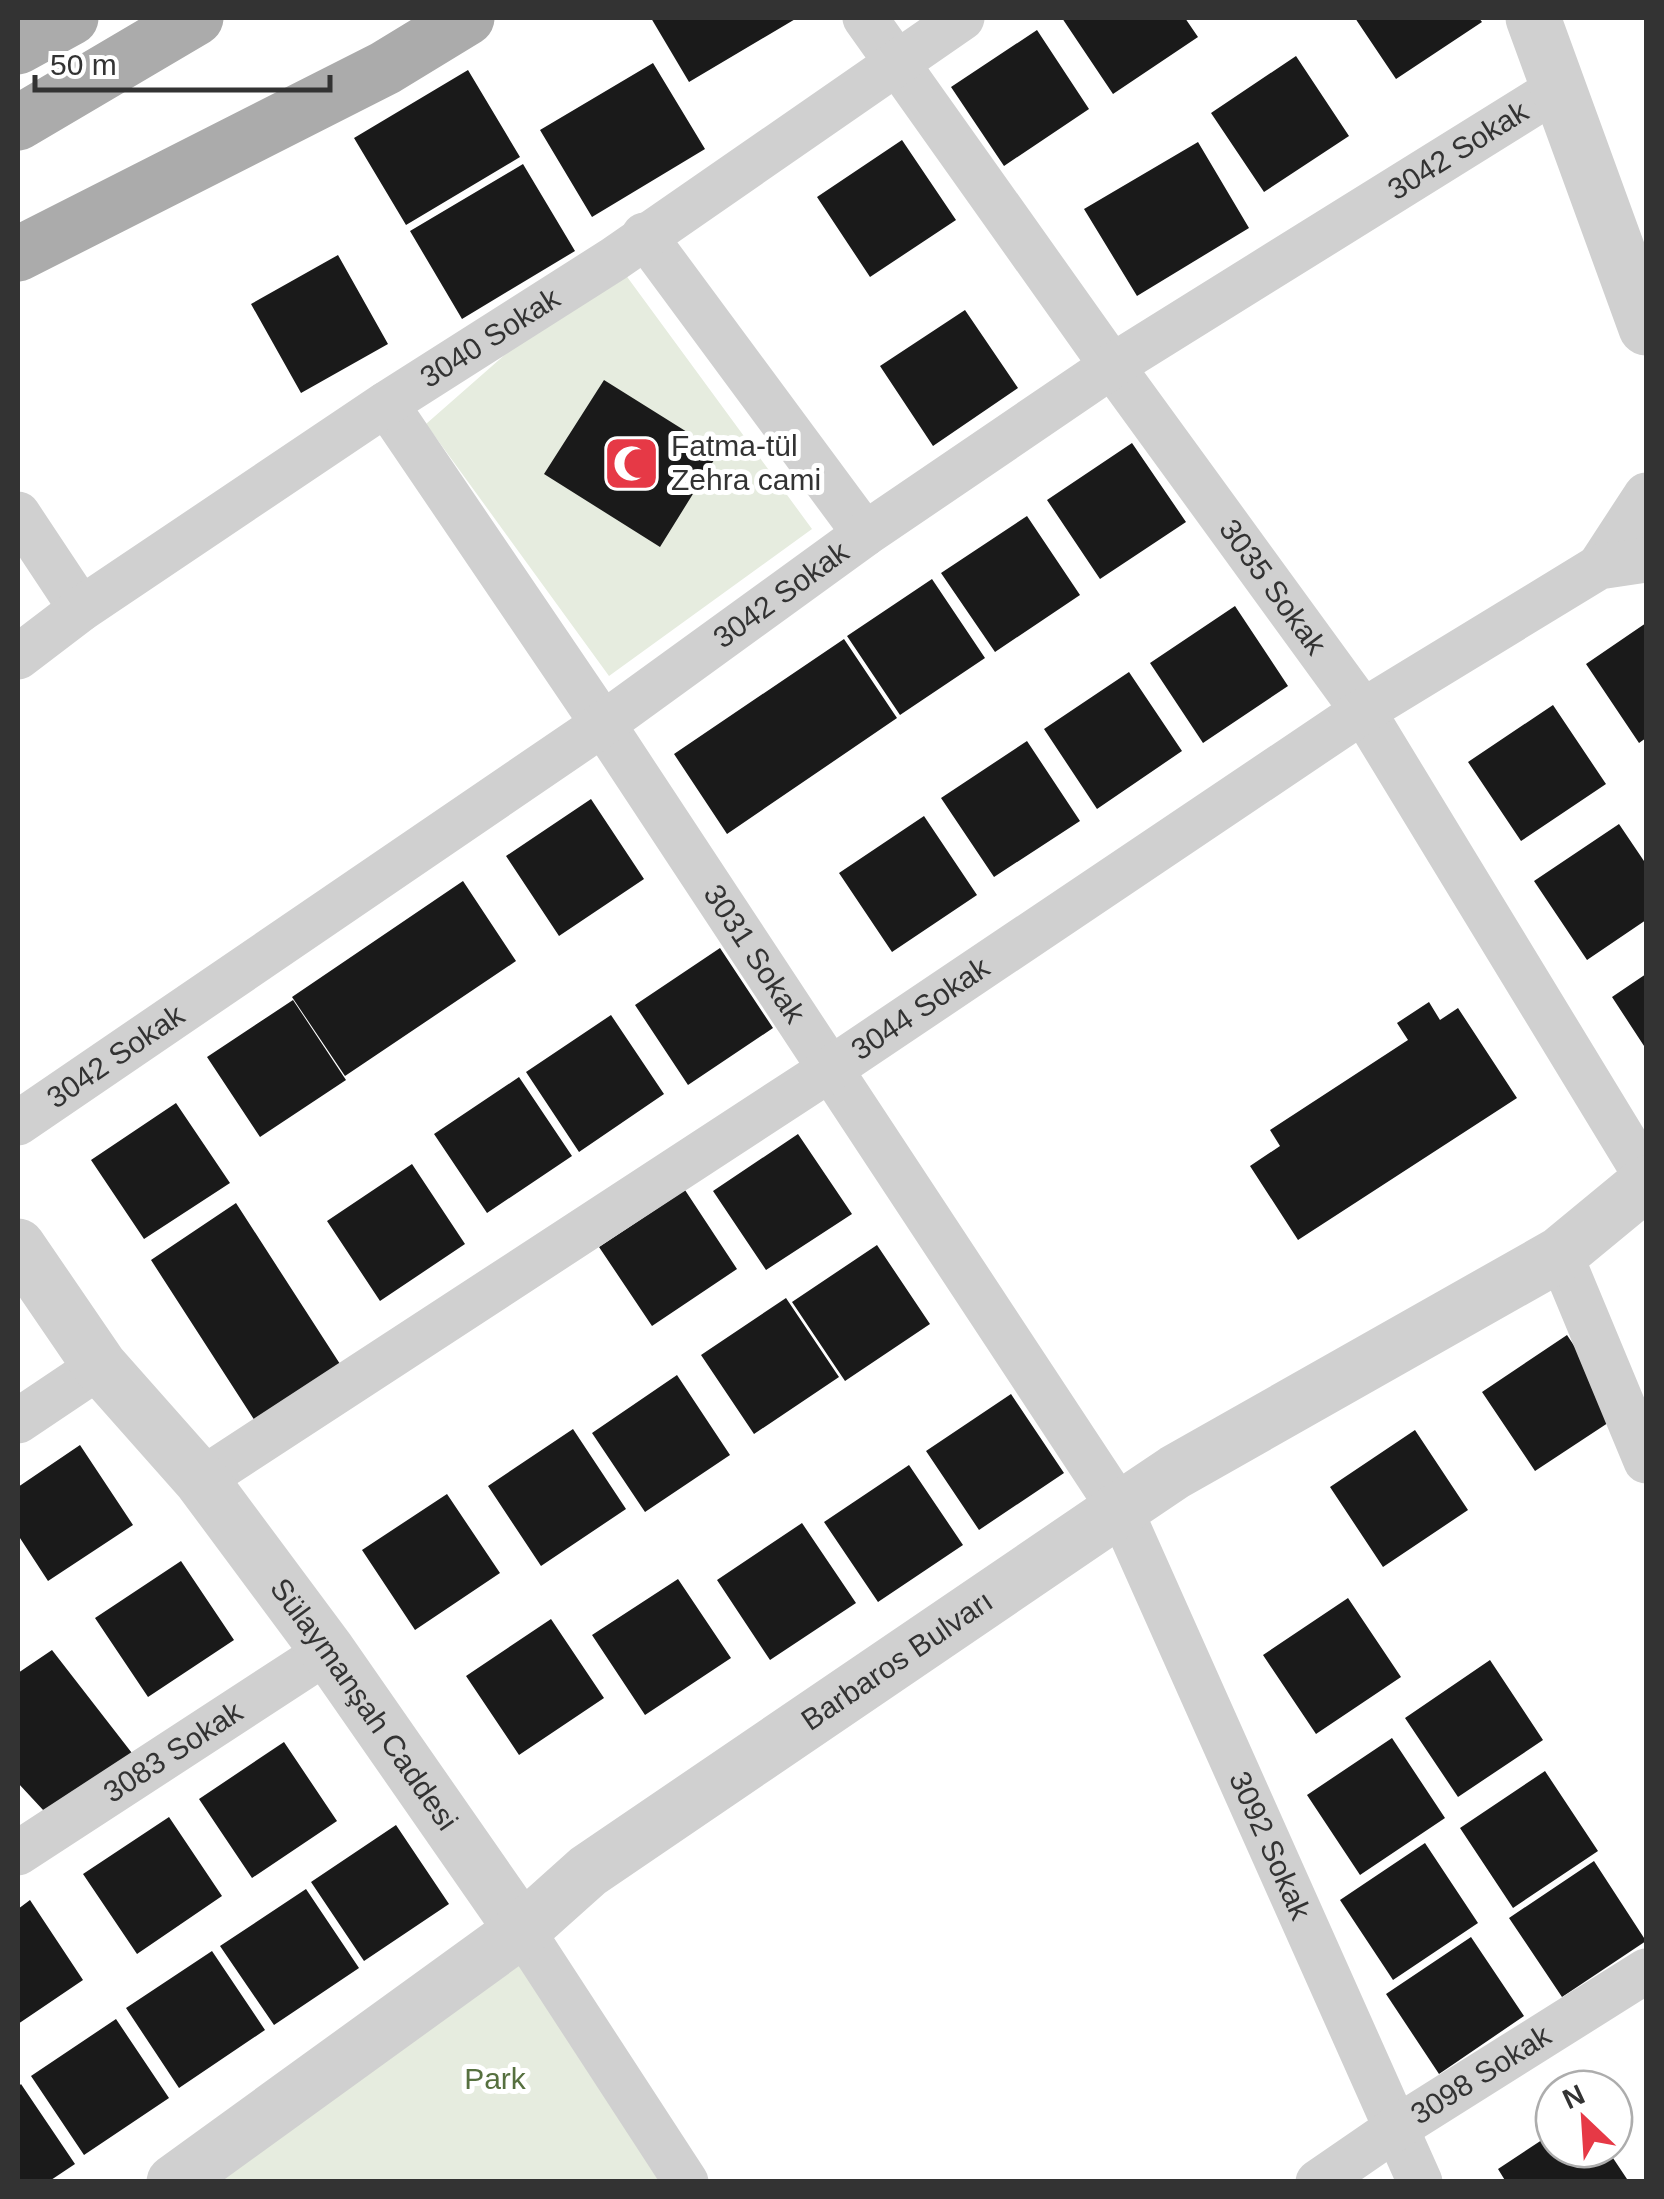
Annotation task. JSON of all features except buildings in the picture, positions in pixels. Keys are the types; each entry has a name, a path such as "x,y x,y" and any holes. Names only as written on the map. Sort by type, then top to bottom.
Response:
{"main road":[{"path":"18,47 71,18"},
{"path":"18,124 196,18"},
{"path":"18,254 384,68 467,18"}],"street":[{"name":"3035 Sokak","path":"865,18 1363,711 1646,1180"},
{"name":"3040 Sokak","path":"18,656 81,609 386,404 614,259 962,18"},
{"path":"1533,18 1644,310"},
{"name":"3042 Sokak","path":"18,1123 603,724 865,534 1112,366 1560,88"},
{"path":"644,235 865,534"},
{"name":"3031 Sokak","path":"386,404 603,724 1120,1509"},
{"path":"1599,567 1646,494"},
{"path":"18,514 81,609"},
{"name":"3044 Sokak","path":"201,1480 829,1070 1363,711 1599,567 1646,560"},
{"name":"Barbaros Bulvarı","path":"174,2182 522,1930 588,1872 1120,1509 1176,1472 1560,1254 1646,1180"},
{"name":"Sülaymanşah Caddesi","path":"18,1246 100,1366 201,1480 328,1651 522,1930 686,2182"},
{"path":"1560,1254 1646,1461"},
{"path":"18,1421 100,1366"},
{"name":"3092 Sokak","path":"1120,1509 1420,2182"},
{"name":"3083 Sokak","path":"18,1853 328,1651"},
{"name":"3098 Sokak","path":"1318,2182 1646,1971"}],"green space":[{"path":"614,259 812,529 609,676 426,424"},
{"name":"Park","path":"522,1930 686,2182 174,2182"}],"place":[{"name":"Fatma-tül Zehra cami","path":"632,463"}]}
